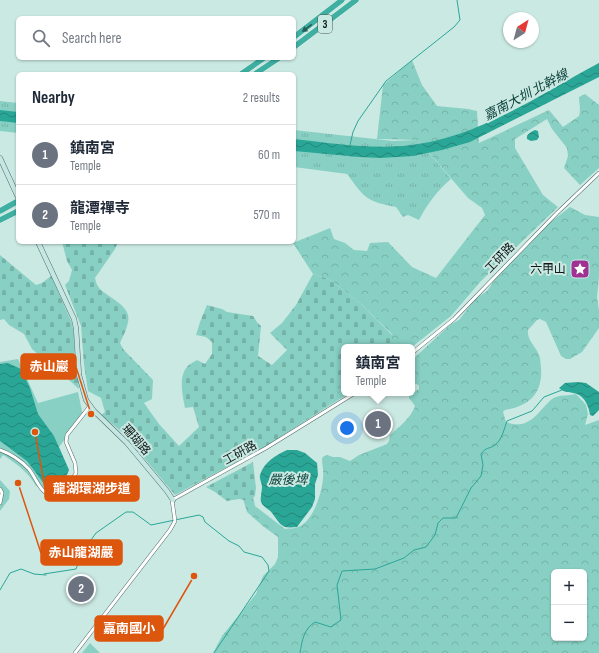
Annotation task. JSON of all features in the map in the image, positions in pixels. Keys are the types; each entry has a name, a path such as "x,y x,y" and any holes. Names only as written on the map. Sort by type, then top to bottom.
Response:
{"highway":[{"name":"3","path":"296,35 342,0"},
{"name":"3","path":"296,46 356,0"},
{"path":"244,72 261,60"},
{"path":"258,72 275,60"},
{"path":"0,211 16,202"},
{"path":"0,220 16,211"}],"street":[{"path":"0,158 16,193"},
{"name":"工研路","path":"415,352 454,319 556,213 599,173"},
{"name":"珊瑚路","path":"39,244 74,319 76,328 79,377 84,396 96,414 127,443 167,491 172,500 175,521 170,530 75,653"},
{"name":"工研路","path":"172,500 266,448 350,396"},
{"path":"0,450 20,460 48,496 57,497 65,492 76,473 75,463 66,442 67,435 90,406"},
{"path":"0,489 2,493 0,503"}],"green space":[{"path":"412,60 422,85 437,106 477,111 479,143 549,110 563,127 579,116 579,97 585,94 599,105 599,168 580,185 564,168 568,156 567,148 552,129 547,119 515,139 515,148 543,195 558,207 481,281 451,316 415,345 392,344 392,334 360,303 329,279 313,274 294,244 330,228 334,239 345,243 354,250 367,251 370,243 388,242 412,267 436,278 485,215 482,208 468,198 418,140 377,139 383,85"},
{"path":"0,101 16,103 16,133 0,131"},
{"path":"296,130 393,141 418,140 451,179 433,198 419,220 408,215 403,217 396,207 378,203 367,197 347,174 296,167"},
{"path":"570,207 585,215 599,217 599,276 597,297 599,328 582,352 570,359 566,359 561,356 546,322 540,319 537,320 528,330 528,334 540,358 540,384 533,397 528,401 503,412 506,422 521,424 532,419 555,397 576,394 586,405 588,414 585,425 599,420 599,653 213,653 222,636 256,594 263,576 275,564 278,557 278,537 247,512 243,499 251,494 255,506 285,529 296,528 303,524 312,513 319,499 323,478 323,457 327,455 340,457 350,461 359,455 387,444 390,435 408,418 415,406 409,396 415,396 415,391 419,389 419,386 415,384 415,357 451,324 459,320 475,299 487,291 511,261 548,224"},
{"path":"63,244 117,244 95,278 97,285 127,311 127,325 120,343 123,349 153,380 152,399 144,403 159,424 179,446 199,427 193,407 185,408 182,393 182,381 184,371 190,364 197,360 205,364 212,354 212,342 206,337 196,335 207,305 227,312 253,316 261,326 258,356 272,365 287,350 270,333 282,323 296,305 313,274 329,279 360,303 392,335 392,344 341,344 341,386 330,405 266,446 175,495 123,433 101,415 105,412 101,398 88,391 81,326 65,285 69,281 72,270 67,261"},
{"path":"0,255 36,285 42,283 51,276 72,323 74,335 75,369 79,389 32,349 24,334 9,325 4,319 0,320"},
{"path":"18,359 38,403 78,392 83,416 59,447 69,470 59,491 52,492 36,486 26,472 17,465 3,455 0,459 0,362"},
{"path":"341,386 341,396 345,396 330,405"},
{"path":"253,462 256,488 255,496 250,501 239,499 227,501 206,487"},
{"path":"0,480 10,491 9,499 0,511"},
{"path":"90,643 100,653 82,653"}],"water":[{"path":"599,63 599,77 470,142 413,156 381,158 296,151 296,139 376,147 403,146 430,142 480,126 529,102"},
{"path":"0,110 16,112 16,123 0,121"},
{"path":"535,130 538,131 539,137 537,140 531,141 527,139 528,134"},
{"path":"8,363 21,369 30,388 38,414 54,436 69,470 59,491 52,492 48,489 27,461 0,441 0,364"},
{"path":"565,383 586,383 599,392 599,410 593,416 590,415 588,406 580,395 563,391 559,388"},
{"name":"嚴後埤","path":"287,450 297,450 305,453 317,463 318,475 315,484 315,499 312,507 297,527 284,527 261,502 262,487 260,476 264,466 279,454"}],"waterway":[{"path":"350,145 353,132 358,121 386,81 454,27 460,20 457,0"},
{"path":"300,653 304,635 311,625 315,622 331,627 341,620 337,585 342,571 375,569 404,558 414,550 426,547 435,535 438,523 443,518 456,518 471,488 481,476 483,465 481,454 497,443 507,421 532,411 544,397 562,390"},
{"path":"44,574 76,569 83,551 96,533 126,512 133,512 151,525 199,515 203,517 205,522 229,541 239,546 244,552 262,557 268,565 269,571 214,653"},
{"path":"0,590 10,573 21,569 34,574 46,575"}],"place":[{"name":"六甲山","path":"580,269"},
{"name":"赤山巖","path":"91,414"},
{"name":"鎮南宮","path":"378,424"},
{"name":"龍湖環湖步道","path":"35,432"},
{"name":"赤山龍湖嚴","path":"18,483"},
{"name":"嘉南國小","path":"194,576"},
{"name":"龍潭禪寺","path":"81,589"}],"water label":[{"name":"嘉南大圳 北幹線","path":"526,95"}]}
